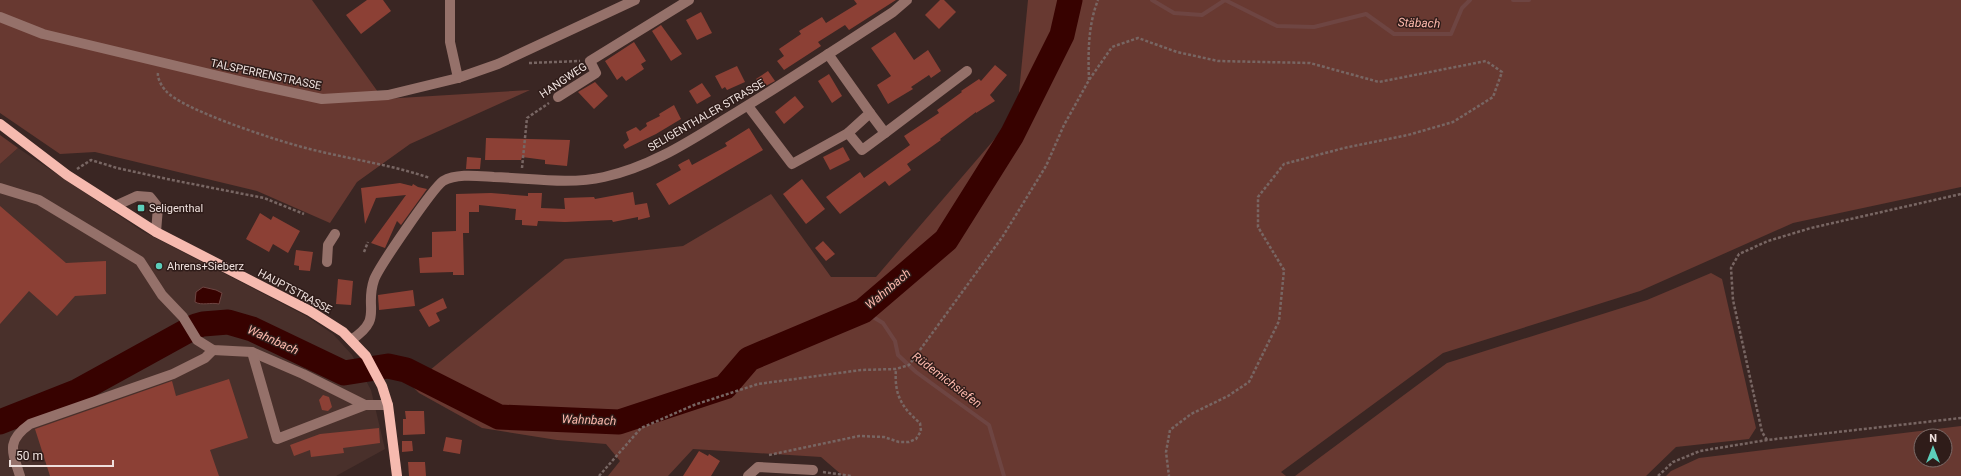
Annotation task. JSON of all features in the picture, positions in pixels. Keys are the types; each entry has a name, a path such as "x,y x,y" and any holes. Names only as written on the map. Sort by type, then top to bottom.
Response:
{"main road":[{"name":"HAUPTSTRASSE","path":"0,124 67,175 156,232 310,311 351,340 366,356 382,386 388,405 397,476"}],"street":[{"path":"450,0 450,42 458,78"},
{"name":"TALSPERRENSTRASSE","path":"0,18 43,34 322,99 388,95 458,78 498,64 635,0"},
{"name":"HANGWEG","path":"558,97 596,73 590,61 689,0"},
{"name":"SELIGENTHALER STRASSE","path":"442,182 464,176 572,180 603,178 637,168 670,153 748,106 893,12 907,0"},
{"path":"828,54 885,133"},
{"path":"848,133 862,150 967,71"},
{"path":"748,106 792,164 848,133 870,113"},
{"path":"351,340 361,333 370,323 372,315 372,290 374,279 378,271 408,227 442,182"},
{"path":"0,188 39,200 140,261 162,295 183,317 197,340 213,350 252,352 303,374 365,405"},
{"path":"115,206 137,196 150,197 158,207 156,232"},
{"path":"327,262 328,245 336,234"},
{"path":"20,476 12,451 13,444 20,431 30,424 173,374 205,358 213,350"},
{"path":"252,352 277,439 365,405 388,405"},
{"path":"748,476 758,467 813,470"}],"path":[{"path":"1088,80 1088,52 1095,8 1098,0"},
{"path":"599,476 640,428 694,405 758,384 861,370 896,369 909,365 1003,236 1046,166 1064,125 1088,80 1112,47 1138,38 1177,52 1218,61 1310,63 1379,82 1486,61 1502,72 1493,96 1453,122 1408,135 1344,148 1284,164 1258,197 1258,227 1284,270 1279,321 1249,382 1228,396 1191,414 1170,430 1166,452 1169,476"},
{"path":"158,61 158,77 167,92 190,107 294,145 408,171 442,182"},
{"path":"528,63 590,61"},
{"name":"HANGWEG","path":"520,178 527,118 558,97"},
{"path":"67,175 91,160 117,168 264,198 304,214"},
{"path":"1767,440 1762,432 1733,300 1731,268 1739,254 1768,241 1811,228 1961,194"},
{"path":"364,252 368,242"},
{"path":"758,467 768,456 852,437 884,437 899,442 909,442 916,438 921,431 920,423 910,414 900,400 895,383 896,369"},
{"path":"1658,476 1673,462 1700,451 1767,440 1961,418"},
{"path":"813,470 851,476"}],"shaded area":[{"path":"0,0 312,0 383,99 530,90 410,144 357,182 330,223 257,191 95,152 60,154 0,113"},
{"path":"1028,0 1961,0 1961,187 1793,223 1640,291 1443,353 1281,472 1286,476 843,476 821,457 693,449 668,476 608,476 620,461 606,444 557,440 482,428 419,393 398,372 424,375 565,259 683,246 771,194 831,277 876,277 1017,113"},
{"path":"0,135 18,148 0,164"},
{"path":"18,148 142,231 306,316 333,334 352,355 371,390 385,449 336,476 0,476 0,430 97,393 190,342 179,328 76,384 0,413 0,164"},
{"path":"1711,273 1722,279 1756,428 1749,439 1676,447 1646,476 1295,476 1447,363 1647,300"},
{"path":"203,287 222,293 219,304 201,304 195,302 196,292"},
{"path":"180,328 190,342 97,393 0,430 0,413 76,384"},
{"path":"1961,426 1961,476 1666,476 1671,471 1699,458 1913,432 1913,468 1953,468 1953,428 1945,428"}],"building":[{"path":"367,0 383,0 391,11 361,34 346,15"},
{"path":"854,0 896,0 849,30 845,25 818,42 821,46 784,70 777,61 784,56 779,49 801,34 799,31 822,17 826,23 857,4"},
{"path":"940,0 944,0 956,12 939,29 925,15"},
{"path":"701,12 712,33 697,40 686,20"},
{"path":"661,25 682,54 671,61 652,31"},
{"path":"895,32 914,60 928,50 941,71 931,78 929,75 911,87 913,89 888,104 877,85 891,76 871,48"},
{"path":"634,42 646,61 641,64 644,69 626,81 622,76 617,80 605,61"},
{"path":"995,65 1007,75 990,95 995,101 976,112 940,139 941,140 907,164 911,170 889,186 885,181 840,214 826,197 860,172 864,178 910,145 904,136 939,113 937,110 962,92 961,91 979,79 981,81"},
{"path":"737,66 745,82 727,90 725,87 722,89 715,76"},
{"path":"768,71 775,81 762,88 756,79"},
{"path":"829,74 842,96 832,103 818,81"},
{"path":"595,82 608,96 594,109 578,92"},
{"path":"702,83 711,96 697,104 689,91"},
{"path":"795,96 804,107 784,124 775,112"},
{"path":"674,105 681,119 656,134 625,149 623,145 629,140 626,132 636,127 640,131 647,126 646,123 660,116 659,114"},
{"path":"749,128 763,150 669,205 656,184 681,170 678,165 689,159 692,165 727,146 725,143"},
{"path":"486,138 570,140 567,166 545,164 545,160 522,157 521,160 485,160"},
{"path":"843,147 850,160 830,170 823,157"},
{"path":"467,157 481,158 480,169 466,169"},
{"path":"802,179 825,209 806,224 783,194"},
{"path":"400,183 412,186 413,184 427,189 401,225 397,221 385,248 371,243 406,195 376,198 365,224 361,188"},
{"path":"633,192 635,205 647,203 650,217 638,220 638,217 613,222 612,220 565,222 538,221 537,226 522,225 522,220 515,220 516,209 479,205 479,212 469,212 469,233 463,233 464,275 453,275 453,272 420,273 419,258 432,257 432,232 456,231 456,194 491,193 528,196 528,193 542,193 541,208 565,209 564,198 594,197 595,199"},
{"path":"0,206 66,263 106,261 106,294 75,296 57,316 29,291 0,324"},
{"path":"260,213 271,220 273,216 300,231 288,253 273,244 269,252 246,239"},
{"path":"823,241 835,254 826,261 815,248"},
{"path":"296,250 313,252 310,271 299,270 299,266 294,265"},
{"path":"338,279 353,281 351,305 336,304"},
{"path":"413,290 415,306 379,310 378,295"},
{"path":"443,298 447,308 436,313 440,321 429,327 419,310"},
{"path":"229,379 248,438 210,450 219,476 50,476 35,429 172,381 176,396"},
{"path":"323,395 329,397 332,407 328,411 322,410 319,400"},
{"path":"405,411 424,411 425,434 403,435 403,419 406,419"},
{"path":"379,428 380,443 343,448 344,453 311,457 310,450 294,456 290,445 320,434"},
{"path":"446,437 462,440 460,454 443,451"},
{"path":"402,441 412,441 413,451 402,452"},
{"path":"699,451 708,456 709,454 720,461 711,476 683,476"},
{"path":"408,462 425,462 426,476 409,476"}],"waterway":[{"name":"Wahnbach","path":"0,422 78,391 196,326 228,322 252,329 344,373 388,366 406,370 499,417 619,422 725,387 749,359 863,311 946,240 1012,135 1062,35 1070,0"},
{"name":"Stäbach","path":"1152,0 1174,13 1202,15 1225,0 1277,26 1314,27 1366,14 1394,34 1451,34 1462,8 1470,0"},
{"name":"Stäbach","path":"1513,0 1529,0"},
{"name":"Rüdemichsiefen","path":"863,311 883,323 895,341 898,355 916,372 989,425 1004,476"}],"place":[{"name":"Seligenthal","path":"141,208"},
{"name":"Ahrens+Sieberz","path":"159,266"}]}
